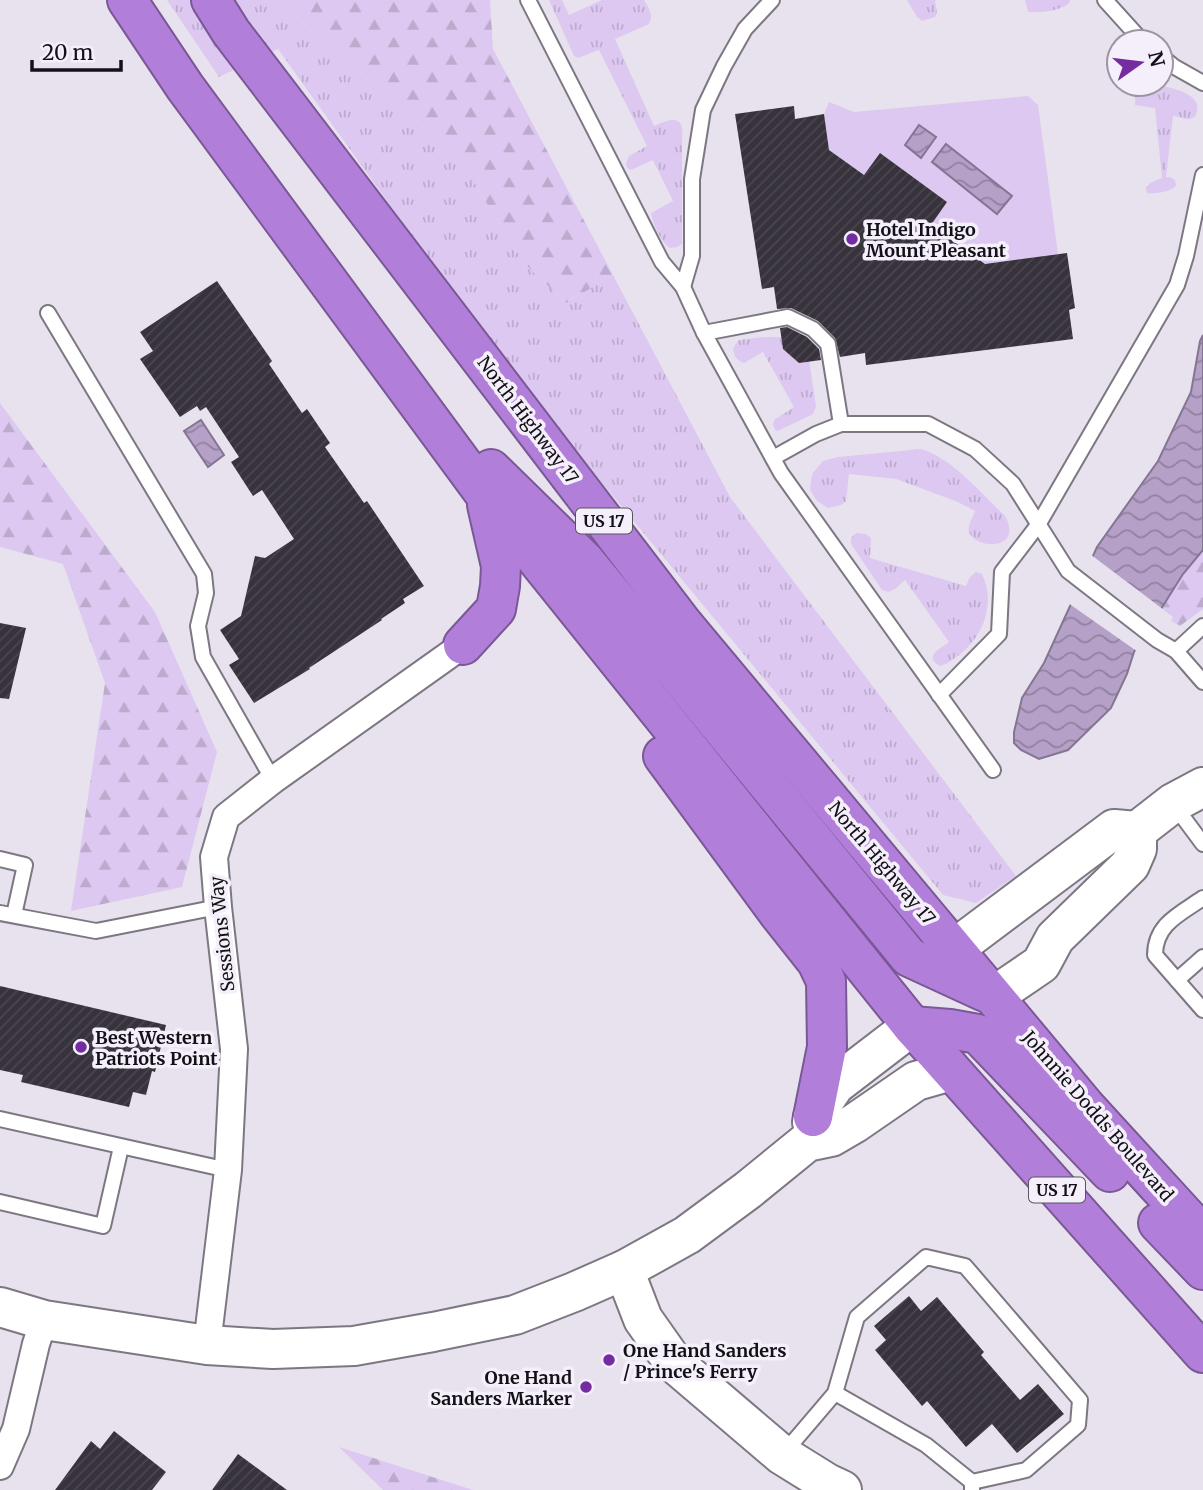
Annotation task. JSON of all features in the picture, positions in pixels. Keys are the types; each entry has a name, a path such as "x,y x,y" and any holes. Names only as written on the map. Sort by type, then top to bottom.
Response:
{"highway":[{"name":"US 17","path":"127,0 185,87 484,493 912,1026 1203,1353"},
{"name":"North Highway 17","path":"211,0 231,32 683,624 994,996"},
{"path":"400,379 585,561 909,957 994,996"},
{"path":"463,645 496,609 500,586 501,566 484,493"},
{"path":"617,660 636,719 817,962 826,981 827,1047 810,1129"},
{"name":"Johnnie Dodds Boulevard","path":"994,996 1085,1105 1203,1235"},
{"path":"912,1026 978,1034 1203,1270"}],"main road":[{"path":"954,949 1114,829 1137,831 1188,795"},
{"path":"994,996 1041,964 1055,938 1129,865 1137,849 1137,831"},
{"path":"0,1307 44,1320 207,1345 273,1349 354,1346 515,1315 624,1270 687,1234 748,1190 810,1129 835,1085 912,1026"},
{"path":"810,1129 831,1137 855,1124 916,1081 951,1071"},
{"path":"624,1270 643,1319 674,1363 782,1455 842,1490"}],"street":[{"name":"Sessions Way","path":"207,1345 228,1170 234,1049 214,857 226,817 273,780 463,645"},
{"path":"0,1466 16,1429 44,1320"}],"lane":[{"path":"528,0 662,262 683,287 704,333 781,472 993,770"},
{"path":"683,287 692,256 692,179 703,110 723,66 745,29 772,0"},
{"path":"1105,0 1130,28"},
{"path":"1175,67 1203,83"},
{"path":"939,695 999,634 1002,572 1038,525 1177,285 1203,175"},
{"path":"48,313 204,574 206,593 198,626 203,657 273,780"},
{"path":"704,333 789,317 813,329 828,344 841,424"},
{"path":"773,458 816,434 841,424 928,424 975,449 1013,484 1068,571 1157,640 1176,651 1203,682"},
{"path":"1176,651 1203,626"},
{"path":"1188,795 1203,844"},
{"path":"0,859 25,864 7,914 96,931 218,907"},
{"path":"1203,898 1168,922 1155,942 1155,955 1203,1010"},
{"path":"1177,980 1203,957"},
{"path":"0,1119 228,1170"},
{"path":"0,1202 103,1226 121,1147"},
{"path":"782,1455 835,1392 857,1317 926,1257 965,1266 1080,1400 1078,1425 1026,1469 972,1486 926,1445 835,1392"}],"green space":[{"path":"167,0 279,0 459,158 524,263 566,303 613,275 730,497 1016,876 976,903 943,895 598,478 422,250 278,49 219,77"},
{"path":"279,0 490,0 493,49 613,275 566,303 524,263 459,158"},
{"path":"549,0 562,0 569,15 602,0 644,0 649,9 649,24 615,39 654,126 677,120 682,127 682,244 677,247 670,248 663,241 652,217 651,213 673,201 653,160 631,170 627,168 629,156 647,146 599,50 578,58 574,56"},
{"path":"907,0 938,0 935,1 935,17 922,21"},
{"path":"1025,0 1070,2 1045,12 1028,12"},
{"path":"1175,90 1186,93 1197,104 1197,112 1193,118 1173,116 1166,177 1175,180 1176,185 1163,192 1147,193 1146,188 1150,183 1162,178 1155,108 1135,105 1135,98 1175,98"},
{"path":"1028,96 1038,105 1058,254 985,264 931,225 947,202 880,153 864,175 829,150 824,114 829,102 854,112"},
{"path":"794,337 808,353 816,406 813,414 778,431 773,425 774,420 794,407 763,352 744,363 736,357 733,348 739,340"},
{"path":"0,403 155,612 217,752 182,887 71,911 105,683 63,564 0,547"},
{"path":"921,449 955,468 1005,516 1009,527 1004,541 988,544 973,538 969,532 969,524 975,511 896,479 849,474 846,501 828,508 817,501 810,490 812,474 823,461 838,457"},
{"path":"856,533 866,534 871,538 870,558 966,586 976,572 982,574 988,596 985,618 981,629 968,647 945,664 940,666 935,662 935,653 949,642 905,580 895,589 888,592 882,590 851,544 851,538"},
{"path":"1203,550 1203,609 1180,626 1171,621 1173,617 1161,608 1183,574"},
{"path":"339,1447 473,1490 383,1490"}],"water":[{"path":"919,125 936,137 921,158 905,145"},
{"path":"946,144 1012,196 997,214 932,162"},
{"path":"1203,335 1203,550 1183,574 1134,652 1111,708 1068,750 1039,759 1021,750 1014,743 1022,698 1044,663 1097,547 1158,461 1191,392"},
{"path":"201,420 224,455 208,467 184,431"}],"pier":[{"path":"1090,554 1164,610 1138,652 1068,603"}],"building":[{"name":"Hotel Indigo Mount Pleasant","path":"794,106 795,119 824,114 829,150 864,175 880,153 947,202 931,225 985,264 1067,253 1075,308 1069,310 1073,339 866,365 865,353 840,357 835,338 818,321 791,308 777,309 774,287 762,289 735,114"},
{"path":"217,281 272,361 269,364 302,413 307,409 330,443 325,447 364,503 367,501 424,586 403,599 405,603 382,620 254,703 229,665 239,659 220,630 241,616 255,556 265,558 294,539 262,490 253,496 231,462 239,457 206,407 200,411 197,406 180,417 140,359 153,351 140,332"},
{"path":"787,327 807,337 819,349 821,360 799,363 783,349 780,328"},
{"path":"0,623 26,628 9,699 0,698"},
{"name":"Best Western Patriots Point","path":"0,986 166,1025 155,1072 152,1071 146,1095 133,1092 129,1107 21,1082 23,1075 0,1070"},
{"path":"909,1296 921,1311 937,1297 984,1352 981,1355 1020,1400 1038,1384 1064,1414 1017,1453 992,1424 966,1447 927,1401 922,1406 875,1350 886,1340 874,1326"},
{"path":"114,1431 166,1472 152,1490 55,1490 91,1441 100,1449"},
{"path":"238,1454 287,1490 212,1490"}],"place":[{"name":"Hotel Indigo Mount Pleasant","path":"852,239"},
{"name":"Best Western Patriots Point","path":"81,1047"},
{"name":"One Hand Sanders / Prince's Ferry","path":"609,1360"},
{"name":"One Hand Sanders Marker","path":"586,1387"}]}
